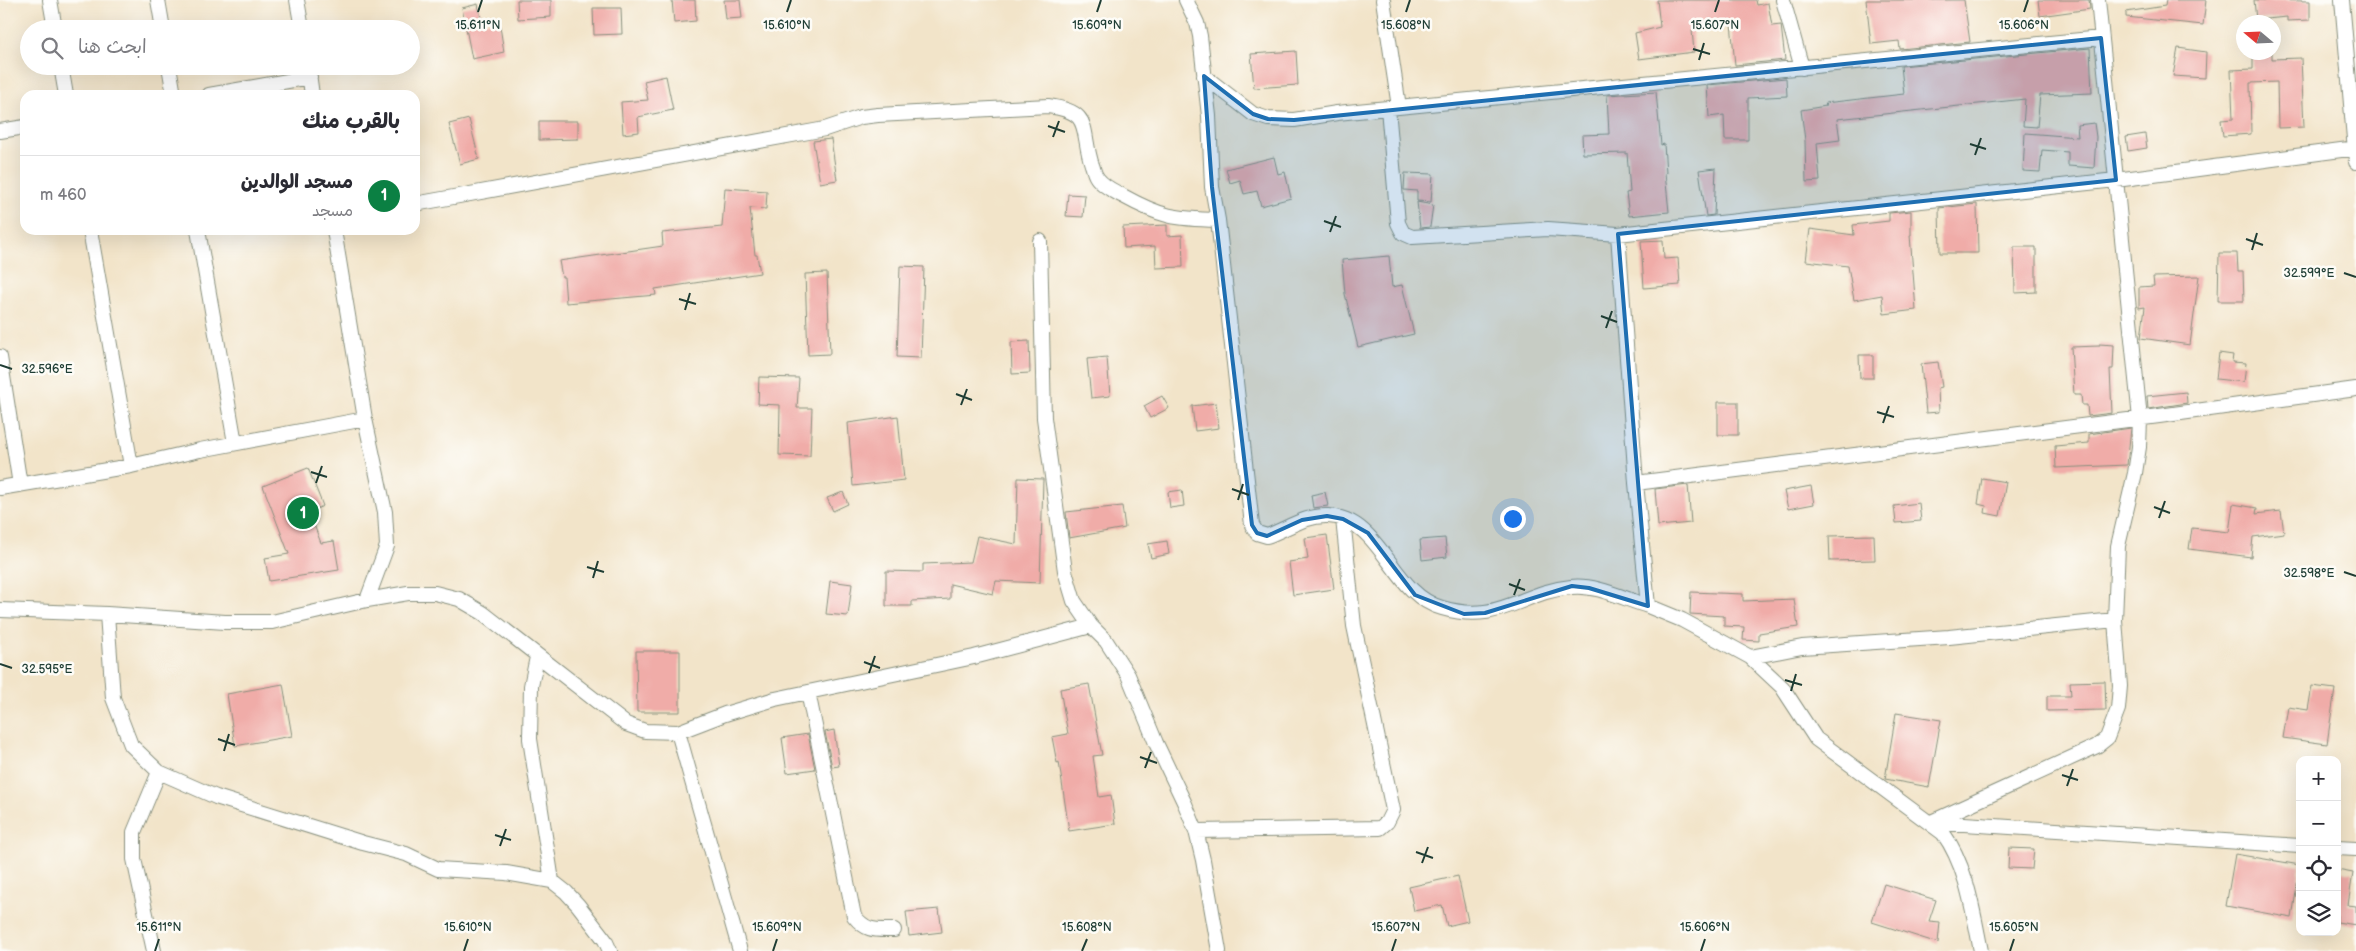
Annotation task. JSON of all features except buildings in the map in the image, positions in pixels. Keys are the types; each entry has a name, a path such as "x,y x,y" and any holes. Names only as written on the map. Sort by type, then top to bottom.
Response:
{"street":[{"path":"50,0 53,20"},
{"path":"158,0 161,20"},
{"path":"298,0 301,20"},
{"path":"1186,0 1197,23 1209,116 1212,187 1218,220 1252,524 1257,533 1267,536 1302,520 1327,516 1344,519 1368,533 1415,595 1440,608 1464,614 1485,613 1554,590 1572,586 1590,588 1648,606 1682,620 1750,658 1782,687 1816,740 1931,822 1943,833 1956,853 1981,951"},
{"path":"1383,0 1393,108 1398,223 1403,233 1420,237 1548,229 1618,234 2116,180 2355,148"},
{"path":"1783,0 1802,68"},
{"path":"1931,822 2097,746 2107,738 2118,709 2120,686 2115,620 2118,546 2135,473 2139,447 2140,419 2098,0"},
{"path":"2342,0 2356,162"},
{"path":"1204,76 1253,114 1268,119 1294,120 1337,113 2102,38"},
{"path":"63,75 65,90"},
{"path":"171,75 173,90"},
{"path":"231,90 296,75"},
{"path":"309,75 311,90"},
{"path":"420,203 824,129 861,117 1048,106 1066,108 1077,114 1082,123 1096,177 1104,185 1157,214 1172,218 1218,220"},
{"path":"0,131 20,128"},
{"path":"1618,234 1636,483 1648,606"},
{"path":"91,235 131,466"},
{"path":"199,235 235,443"},
{"path":"335,235 365,419 385,512 387,546 366,600"},
{"path":"1040,241 1044,418 1055,502 1068,579 1074,602 1091,626 1106,641 1128,675 1196,831 1210,893 1219,951"},
{"path":"0,357 20,485"},
{"path":"1636,483 2140,419 2356,388"},
{"path":"0,488 131,466 235,443 365,419"},
{"path":"1196,831 1380,828 1387,822 1393,810 1354,626 1344,519"},
{"path":"0,610 107,614 225,622 272,622 366,600 408,593 426,593 459,599 483,613 537,657 626,724 645,731 678,732 725,714 808,692 974,657 1091,626"},
{"path":"107,614 114,698 131,745 159,772 216,797 364,843 406,854 438,870 506,873 552,882 566,892 578,905 605,940 610,951"},
{"path":"1750,658 1802,647 1949,637 2115,620"},
{"path":"537,657 531,686 530,739 552,882"},
{"path":"808,692 854,916 862,926 871,930 894,930"},
{"path":"678,732 740,951"},
{"path":"154,951 134,859 134,832 159,772"},
{"path":"1931,822 2296,846"},
{"path":"2341,848 2356,849"}],"highlighted area":[{"path":"2101,38 2116,180 1618,234 1648,606 1589,588 1572,586 1485,613 1464,614 1415,595 1368,533 1343,519 1327,516 1302,520 1267,536 1257,533 1252,525 1212,187 1204,76 1253,114 1268,119 1294,120"}],"place":[{"name":"مسجد الوالدين","path":"303,513"}]}
